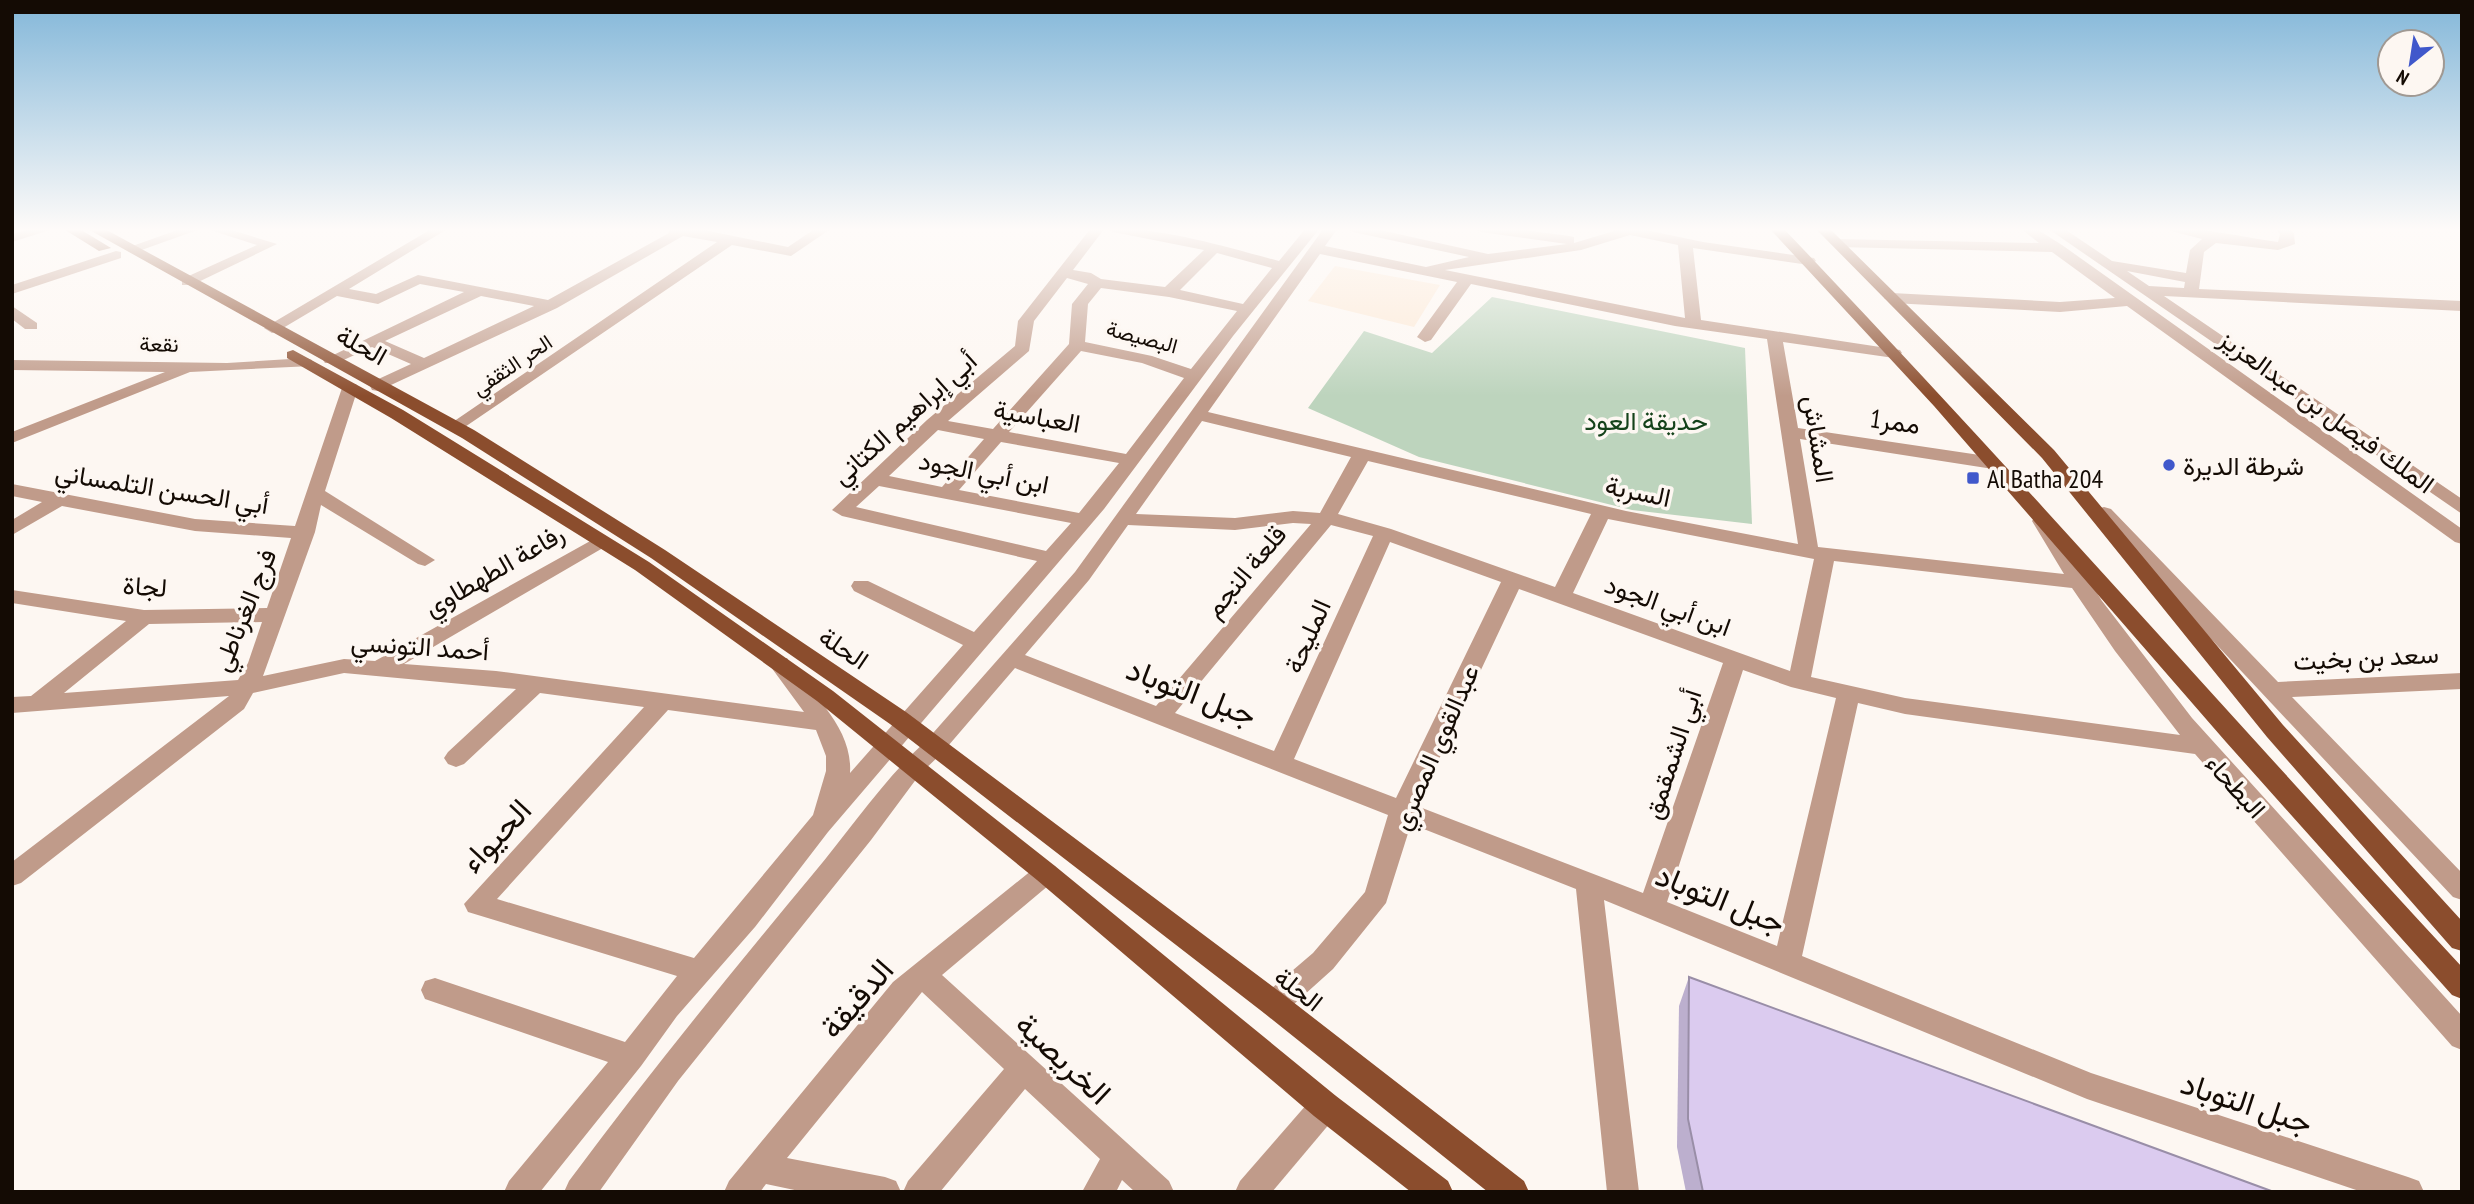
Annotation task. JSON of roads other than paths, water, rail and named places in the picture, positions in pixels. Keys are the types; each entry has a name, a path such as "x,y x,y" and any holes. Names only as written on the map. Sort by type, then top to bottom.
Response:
{"main road":[{"name":"الحلة","path":"176,284 601,541 864,724 911,768 1046,873 1325,1106 1437,1192"},
{"name":"الحلة","path":"191,284 456,428 658,554 906,726 1274,1004 1513,1192"},
{"name":"البطحاء","path":"1830,284 2462,988"},
{"path":"1878,284 2048,454 2275,731 2462,940"}],"street":[{"path":"12,290 29,284"},
{"path":"272,328 346,284"},
{"path":"334,291 378,299 408,284"},
{"path":"444,284 552,305"},
{"path":"378,386 552,305 589,284"},
{"name":"الحر الثقفي","path":"456,428 666,284"},
{"name":"أبي إبراهيم الكتاني","path":"1051,558 842,510 933,424 1023,348 1026,321 1054,284"},
{"name":"البصيصة","path":"946,493 1077,345 1080,303 1096,284"},
{"path":"1106,284 1169,292 1247,309"},
{"path":"1169,292 1177,284"},
{"path":"520,1192 631,1057 667,1007 746,919 819,825 1084,520 1267,284"},
{"path":"580,1192 667,1072 911,768 934,747 1082,576 1283,284"},
{"path":"1425,337 1463,284"},
{"path":"1491,284 1693,323 1894,353"},
{"path":"1689,284 1693,323"},
{"name":"الملك فيصل بن عبدالعزيز","path":"2108,284 2462,538"},
{"name":"الملك فيصل بن عبدالعزيز","path":"2138,284 2462,508"},
{"path":"2185,284 2192,286"},
{"path":"2147,290 2192,286 2462,306"},
{"path":"331,360 479,291"},
{"path":"1892,298 2060,307 2132,301"},
{"path":"12,311 31,326"},
{"name":"المشاش","path":"1774,335 1790,432 1817,553 1799,682"},
{"path":"372,341 424,365"},
{"name":"البصيصة","path":"1077,345 1146,359 1194,376"},
{"name":"نقعة","path":"12,365 193,367 306,363"},
{"path":"12,438 193,367"},
{"name":"فرج الغرناطي","path":"12,876 236,703 259,663 351,388"},
{"name":"السربة","path":"1196,414 1602,511 1817,553 2076,582"},
{"name":"العباسية","path":"933,424 1131,460"},
{"name":"ممر1","path":"1790,432 1993,463"},
{"name":"قلعة النجم","path":"1160,716 1326,519 1362,454"},
{"path":"2048,454 2462,890"},
{"name":"ابن أبي الجود","path":"874,479 1084,520"},
{"name":"أبي الحسن التلمساني","path":"12,490 151,517 272,533 304,532"},
{"path":"317,494 425,560"},
{"path":"12,529 59,499"},
{"path":"1561,596 1602,511"},
{"name":"البطحاء","path":"2037,513 2076,582 2132,661 2200,746 2462,1037"},
{"name":"ابن أبي الجود","path":"1122,519 1236,524 1293,517 1326,519 1384,533 1799,682 1905,706 2200,746"},
{"name":"المليحة","path":"1280,763 1384,533"},
{"name":"رفاعة الطهطاوي","path":"378,669 601,541"},
{"name":"عبدالقوي المصري","path":"1274,1004 1323,961 1377,896 1402,811 1513,579"},
{"path":"861,586 978,643"},
{"name":"لجاة","path":"12,596 144,617 276,615"},
{"path":"36,704 144,617"},
{"name":"جبل التوباد","path":"1011,658 1652,907 2087,1085 2408,1192"},
{"name":"أبي الشمقمق","path":"1652,907 1735,659"},
{"path":"779,663 788,680 832,734 839,769 819,825"},
{"name":"أحمد التونسي","path":"12,705 244,687 344,666 534,685 822,723"},
{"name":"سعد بن بخيت","path":"2272,690 2462,681"},
{"path":"456,758 534,685"},
{"path":"1787,962 1849,693"},
{"name":"الحيواء","path":"662,702 477,904 699,971"},
{"name":"الدقيقة","path":"750,1180 903,991 1046,873"},
{"path":"1590,883 1623,1192"},
{"name":"الخريصية","path":"923,975 1158,1192"},
{"path":"435,990 631,1057"},
{"path":"919,1192 1024,1068"},
{"path":"1251,1192 1325,1106"},
{"path":"1098,1192 1119,1156"},
{"path":"750,1180 885,1192"}],"place":[{"name":"شرطة الديرة","path":"2169,465"},
{"name":"Al Batha 204","path":"1973,478"}],"park label":[{"name":"حديقة العود","path":"1646,420"}]}
